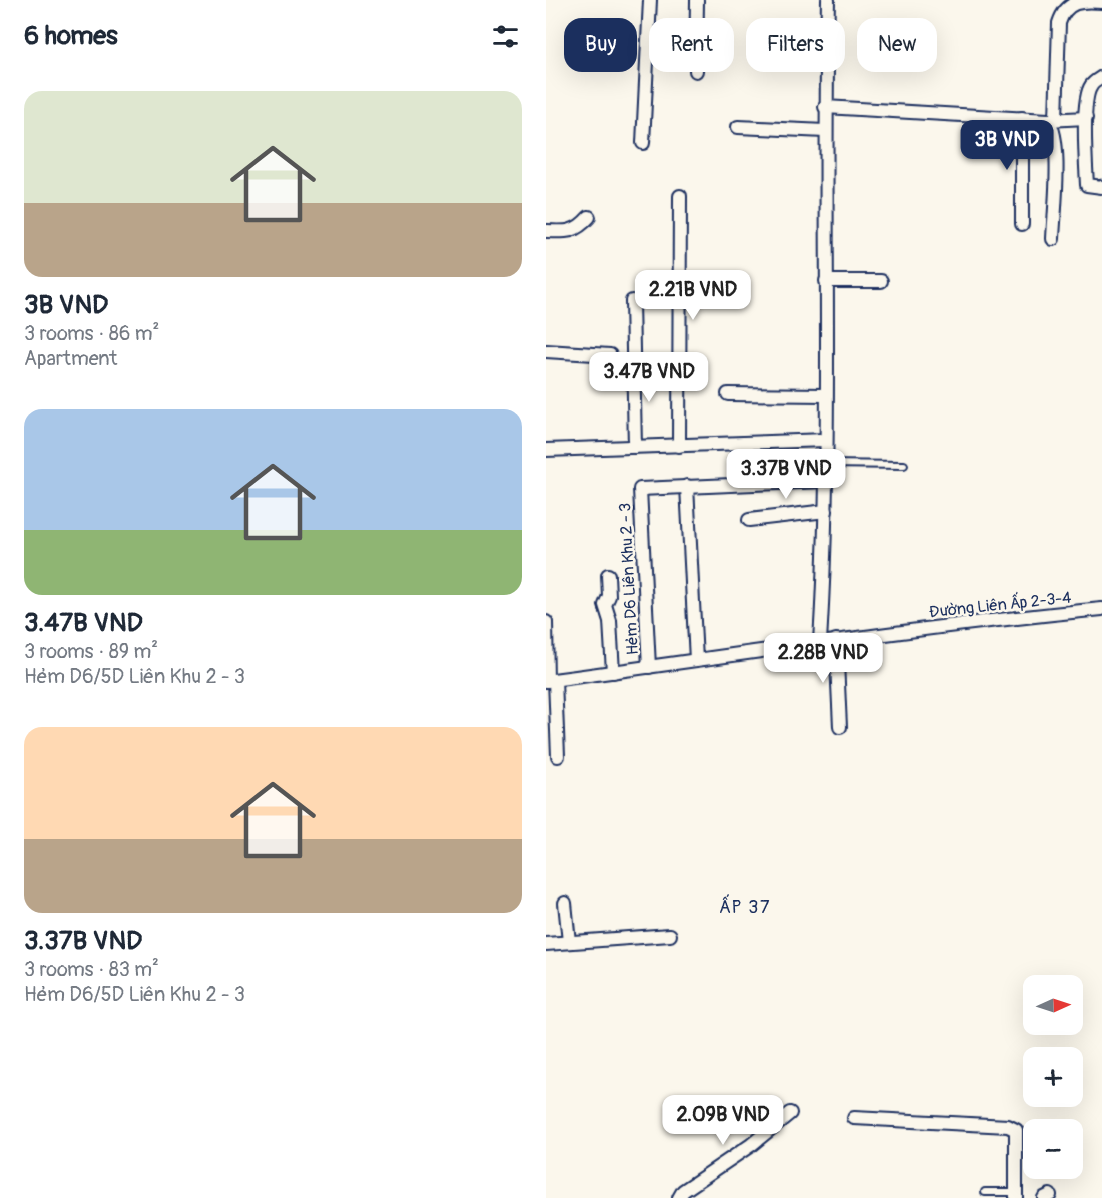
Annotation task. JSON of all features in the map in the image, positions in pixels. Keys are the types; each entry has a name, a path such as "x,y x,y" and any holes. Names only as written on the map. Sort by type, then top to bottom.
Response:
{"street":[{"path":"643,143 650,0"},
{"path":"697,0 697,18"},
{"path":"820,642 826,511 825,107 828,0"},
{"path":"1053,239 1056,150 1052,120 1059,23 1063,12 1071,4 1083,1 1102,2"},
{"path":"1102,76 1090,86 1086,118 1087,185 1102,187"},
{"path":"825,107 1052,120 1086,118"},
{"path":"1022,118 1022,224"},
{"path":"738,127 825,131"},
{"path":"679,446 680,196"},
{"path":"546,231 563,232 580,228 589,217"},
{"path":"826,281 880,281"},
{"path":"632,301 636,447"},
{"path":"546,351 609,355"},
{"path":"728,394 826,395"},
{"path":"546,450 826,440"},
{"path":"696,660 687,486 826,481"},
{"name":"Hẻm D6 Liên Khu 2 - 3","path":"649,667 640,489 687,486"},
{"path":"749,520 826,511"},
{"path":"608,574 609,596 605,605 610,621 613,672"},
{"name":"Đường Liên Ấp 2-3-4","path":"549,681 820,642 1008,618 1102,609"},
{"path":"546,622 549,681 558,756"},
{"path":"836,640 840,727"},
{"path":"565,903 569,942"},
{"path":"546,944 670,935"},
{"path":"679,1198 683,1191 751,1145 790,1113"},
{"path":"854,1118 1008,1126 1016,1130 1016,1195"}],"lane":[{"path":"826,464 904,465"},
{"path":"985,1192 1016,1195"}],"district":[{"name":"ẤP 37","path":"745,907"}]}
